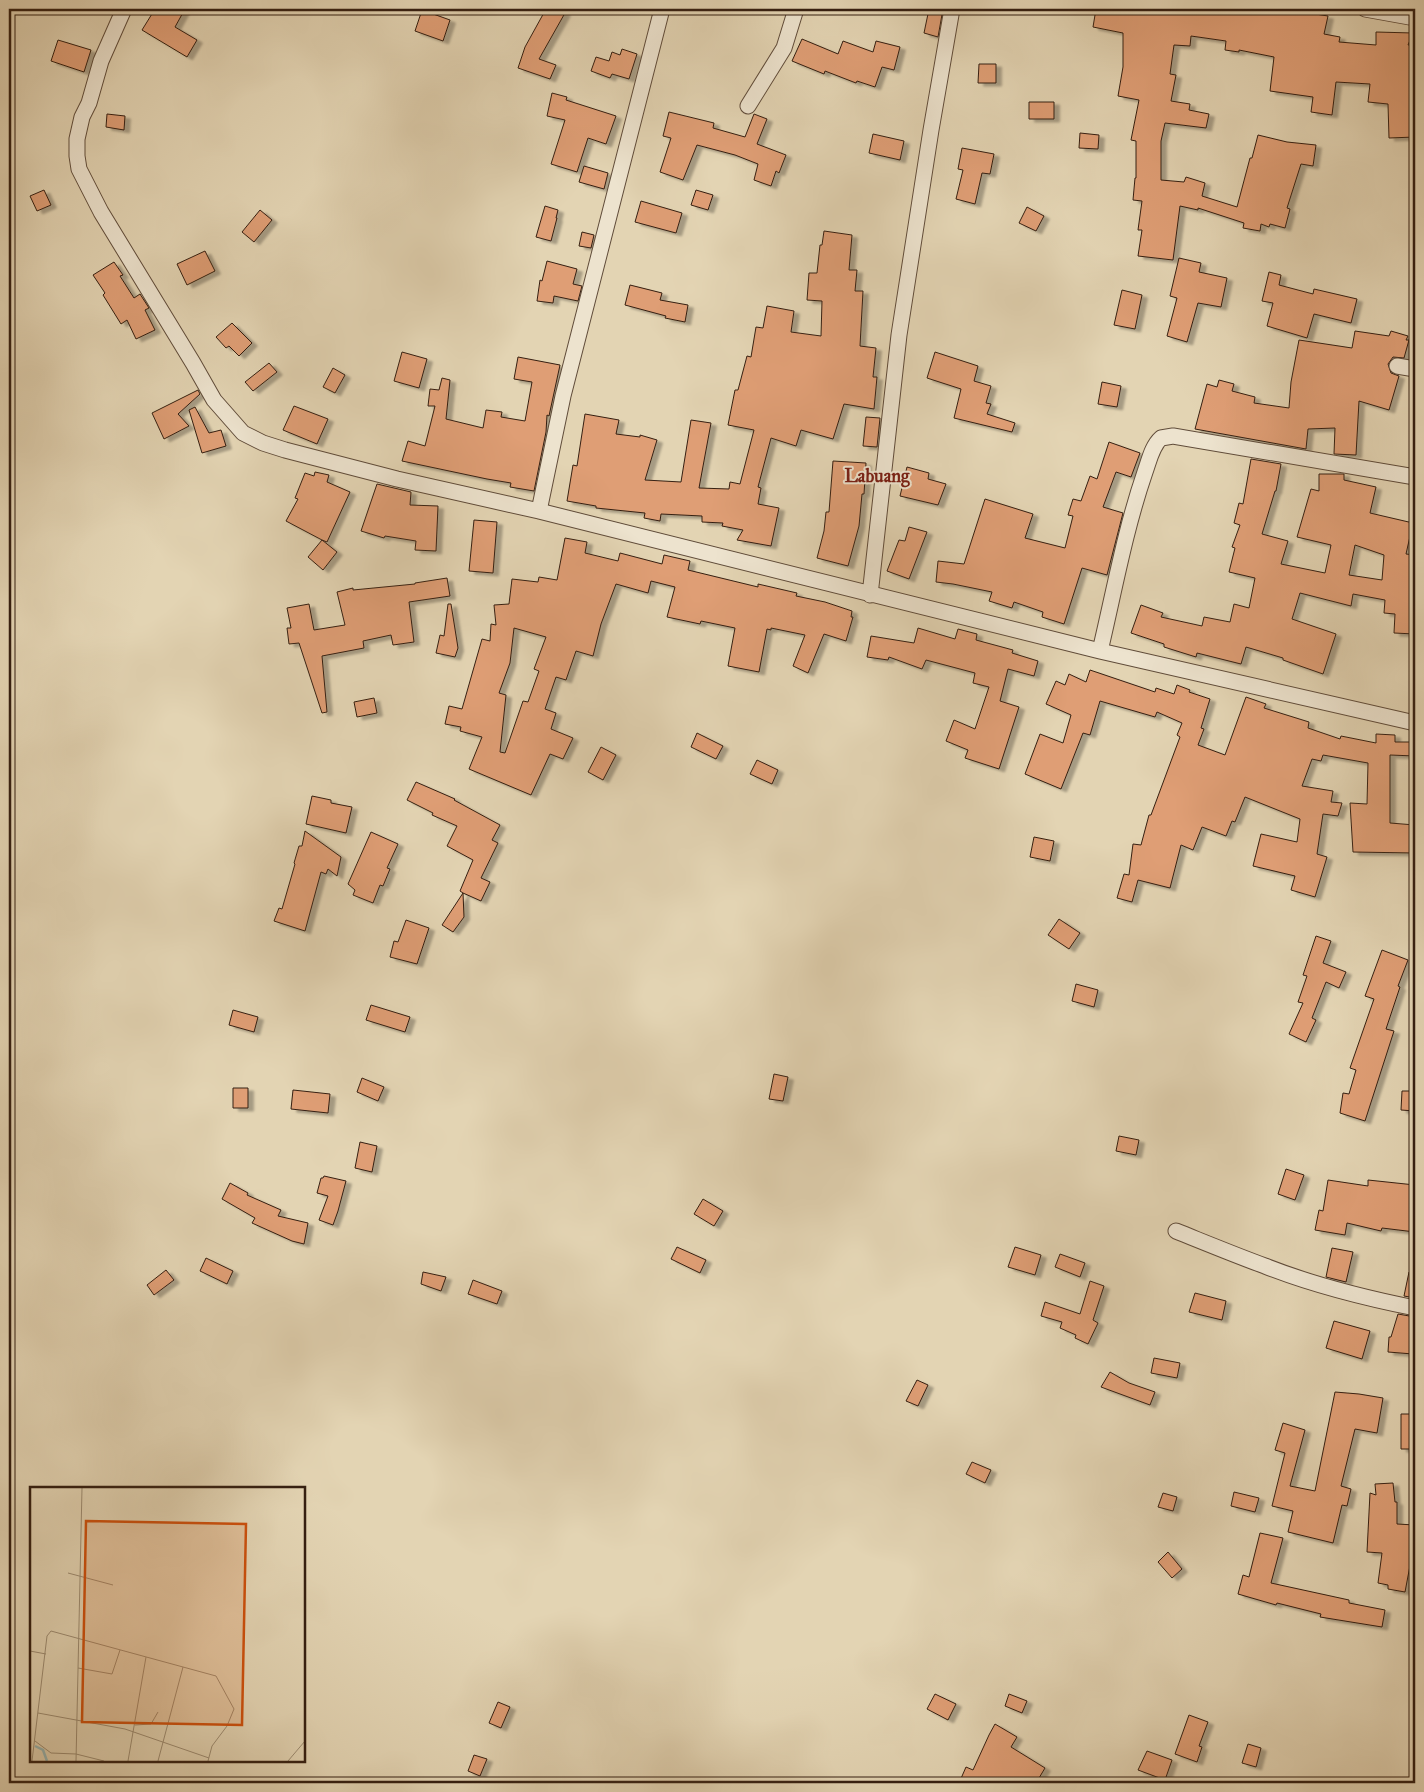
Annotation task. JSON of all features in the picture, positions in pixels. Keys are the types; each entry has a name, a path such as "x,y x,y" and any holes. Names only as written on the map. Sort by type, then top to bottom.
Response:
{"street":[{"path":"124,9 101,61 89,103 82,117 77,138 79,169 101,212 214,400 243,433 263,443 285,450 397,479 539,511 1100,651 1415,723"},
{"path":"539,511 563,396 662,9"},
{"path":"748,106 784,48 796,9"},
{"path":"870,594 899,335 952,9"},
{"path":"1365,9 1415,18"},
{"path":"1397,366 1415,369"},
{"path":"1100,651 1136,502 1151,456 1161,438 1173,436 1415,477"},
{"path":"1176,1231 1266,1267 1303,1279 1374,1299 1415,1308"}],"building":[{"path":"155,9 185,9 175,27 197,40 187,57 142,30"},
{"path":"546,9 557,9 565,13 539,59 556,65 550,79 518,68 525,47"},
{"path":"929,9 943,9 938,37 924,33"},
{"path":"1096,9 1284,9 1328,16 1324,34 1340,37 1339,42 1376,45 1376,32 1413,33 1408,45 1415,45 1415,137 1389,138 1388,104 1368,102 1370,84 1336,82 1332,115 1311,112 1313,97 1270,91 1274,57 1239,50 1239,52 1225,50 1226,41 1191,36 1190,46 1174,45 1170,74 1176,75 1171,101 1190,104 1189,110 1209,114 1206,128 1165,123 1161,141 1161,180 1184,182 1186,177 1205,183 1202,196 1237,207 1258,135 1287,142 1316,145 1313,166 1301,164 1287,208 1290,209 1285,228 1270,224 1269,227 1261,224 1260,231 1243,228 1244,223 1198,208 1198,210 1180,206 1173,260 1138,256 1142,230 1138,230 1142,201 1133,200 1136,178 1136,141 1131,140 1139,100 1118,96 1123,67 1123,33 1093,27"},
{"path":"422,10 450,20 443,41 415,31"},
{"path":"802,39 838,54 843,41 873,52 876,41 900,47 894,70 882,67 875,87 857,81 856,83 825,71 824,74 792,61"},
{"path":"58,40 91,50 84,72 51,61"},
{"path":"622,49 637,54 629,79 612,74 610,78 591,71 596,57 609,61 612,52 620,55"},
{"path":"979,64 996,64 996,83 978,83"},
{"path":"552,93 567,97 566,100 616,116 606,144 588,138 577,172 551,164 565,120 547,116"},
{"path":"1029,102 1054,102 1054,119 1029,119"},
{"path":"669,112 714,123 713,128 745,137 754,114 767,119 757,144 786,155 779,173 776,171 771,186 754,180 758,164 735,155 697,145 683,180 660,172 671,138 663,136"},
{"path":"107,114 125,116 124,130 106,127"},
{"path":"1080,133 1099,135 1098,149 1079,148"},
{"path":"873,134 904,141 900,160 869,153"},
{"path":"962,148 994,154 990,174 982,173 975,204 956,199 963,170 958,169"},
{"path":"584,166 608,173 604,189 579,182"},
{"path":"44,190 51,205 37,211 30,196"},
{"path":"696,190 713,195 708,210 691,205"},
{"path":"641,201 682,213 676,233 635,222"},
{"path":"545,206 558,210 551,241 536,237"},
{"path":"1027,207 1044,216 1036,231 1019,223"},
{"path":"260,210 272,220 254,242 242,232"},
{"path":"824,231 852,235 849,270 857,270 855,291 863,291 860,346 876,348 873,377 877,377 874,409 844,404 833,439 801,430 796,446 771,438 758,487 761,488 758,504 779,508 771,546 737,540 743,530 722,526 723,523 702,522 702,516 661,514 660,521 644,518 645,513 596,508 596,506 567,501 573,465 577,466 585,414 619,420 616,434 640,437 640,435 657,440 645,480 681,482 691,420 711,423 699,488 729,489 730,482 740,484 754,430 728,425 735,390 738,390 747,356 751,357 756,327 763,328 767,306 794,311 791,332 821,336 822,301 807,300 809,273 817,273 820,245 822,245"},
{"path":"582,232 594,235 591,248 579,246"},
{"path":"205,251 215,271 187,285 177,264"},
{"path":"1179,258 1201,263 1199,272 1227,278 1221,307 1198,303 1187,342 1167,336 1177,298 1170,296"},
{"path":"547,261 577,269 573,284 582,286 578,301 554,296 553,303 537,301 540,280 542,281"},
{"path":"114,262 123,275 120,276 134,298 140,294 149,308 145,310 155,330 136,339 127,320 121,324 93,275"},
{"path":"1269,272 1281,275 1279,285 1313,294 1314,289 1357,299 1351,323 1314,314 1307,338 1267,326 1273,303 1262,301"},
{"path":"630,285 662,293 660,300 688,305 685,322 665,318 666,316 625,305"},
{"path":"1122,290 1142,295 1135,329 1114,325"},
{"path":"232,323 252,343 239,356 229,346 226,348 216,337"},
{"path":"1355,331 1389,336 1391,331 1408,336 1406,340 1409,340 1404,358 1393,357 1388,364 1391,373 1399,376 1389,410 1359,401 1356,455 1334,454 1335,428 1308,429 1306,449 1195,429 1207,384 1217,387 1219,380 1234,384 1232,391 1255,397 1254,403 1289,408 1291,382 1299,340 1352,348"},
{"path":"402,352 427,359 419,388 394,381"},
{"path":"935,352 978,366 974,381 991,386 986,403 991,404 987,414 1015,423 1012,432 954,418 961,389 927,378"},
{"path":"518,357 560,365 549,416 547,415 546,432 534,491 510,487 511,483 402,461 408,441 425,446 435,406 428,406 430,389 439,390 442,378 450,380 446,419 483,428 486,410 502,412 501,417 525,421 532,382 514,379"},
{"path":"269,363 277,372 253,391 245,382"},
{"path":"333,368 345,375 335,393 323,387"},
{"path":"1102,382 1121,386 1117,407 1098,404"},
{"path":"198,390 200,394 178,414 189,426 164,439 152,413"},
{"path":"294,406 328,419 317,444 283,430"},
{"path":"195,407 209,433 221,430 226,446 202,453 189,410"},
{"path":"866,417 880,418 877,447 863,446"},
{"path":"1109,442 1140,453 1131,477 1116,472 1103,507 1123,513 1107,575 1082,568 1064,624 1042,617 1043,612 1014,602 1012,608 989,601 992,592 936,582 938,561 964,564 985,499 1033,514 1025,538 1065,548 1073,516 1068,515 1073,499 1081,501 1090,476 1097,479"},
{"path":"1251,459 1281,464 1276,491 1262,534 1288,541 1281,564 1325,573 1331,545 1297,537 1311,489 1319,491 1319,474 1344,474 1344,480 1376,487 1370,513 1413,523 1406,554 1415,555 1415,634 1394,633 1395,614 1384,613 1385,600 1353,594 1351,606 1300,593 1292,619 1336,634 1323,674 1283,660 1283,658 1246,647 1241,664 1197,653 1196,657 1164,647 1164,644 1131,633 1141,605 1163,613 1161,617 1202,626 1204,617 1230,622 1234,604 1249,608 1255,578 1229,572 1235,548 1232,547 1240,525 1234,523 1239,503 1243,504","holes":["1355,545 1384,555 1382,580 1349,575"]},
{"path":"833,461 866,463 859,526 848,566 817,558 824,531 826,512 829,512"},
{"path":"907,467 929,473 928,479 946,484 938,505 900,496"},
{"path":"315,472 329,475 327,482 350,492 327,542 286,521 298,499 295,498 305,473 314,476"},
{"path":"377,484 411,492 410,505 438,506 436,551 415,550 416,541 385,536 384,538 361,531"},
{"path":"474,520 497,522 493,573 469,571"},
{"path":"909,527 927,532 909,579 887,571 899,540 905,541"},
{"path":"565,538 587,542 585,553 618,561 620,553 662,564 664,555 690,561 688,570 758,587 758,584 797,593 796,596 825,602 852,611 851,617 853,617 846,641 824,634 808,673 793,666 805,635 771,628 771,630 767,629 759,672 728,666 735,628 701,621 700,624 667,617 675,587 651,581 648,593 616,584 601,624 593,656 576,651 566,680 556,677 545,709 556,713 551,729 573,738 563,759 550,754 531,795 469,769 482,737 460,731 461,727 445,724 449,706 462,709 482,639 490,641 491,624 496,625 494,605 509,604 512,579 538,582 539,577 557,580","holes":["514,628 546,637 534,669 539,671 528,702 523,701 505,753 500,752 506,695 499,693 510,663"]},
{"path":"322,540 337,552 323,570 308,557"},
{"path":"447,578 450,596 409,602 414,642 393,645 391,635 363,641 364,648 322,656 327,712 322,713 299,643 289,644 287,628 291,628 287,608 309,604 314,630 345,625 337,592 353,588 353,590 415,584"},
{"path":"448,604 451,604 458,648 455,657 436,653 440,635 444,636"},
{"path":"918,628 955,639 958,629 977,634 976,640 1013,650 1012,653 1038,661 1034,676 1008,669 1000,701 1019,707 999,769 965,758 968,750 946,741 954,720 975,729 989,687 973,683 975,673 926,660 922,669 889,657 888,660 867,657 871,636 914,643"},
{"path":"1090,670 1155,692 1156,688 1174,694 1177,685 1190,690 1189,692 1210,699 1201,728 1204,729 1198,745 1225,755 1246,697 1266,704 1264,708 1309,722 1308,728 1340,739 1341,736 1376,743 1376,734 1395,735 1395,742 1415,742 1415,756 1390,755 1390,823 1415,825 1415,853 1353,852 1350,803 1367,804 1368,763 1323,755 1321,761 1312,759 1302,786 1333,791 1331,802 1342,803 1338,816 1323,814 1317,854 1327,857 1315,897 1291,890 1295,876 1253,866 1261,834 1297,842 1300,819 1245,797 1235,822 1232,821 1226,836 1202,827 1193,850 1181,845 1170,888 1138,880 1132,902 1117,898 1124,874 1129,875 1133,844 1141,845 1149,815 1151,815 1180,737 1177,735 1182,723 1157,712 1155,717 1100,701 1090,735 1083,733 1061,789 1025,774 1040,734 1063,743 1071,715 1046,704 1056,681 1065,685 1069,674 1086,682"},
{"path":"374,698 377,713 357,717 354,702"},
{"path":"697,733 723,746 716,759 691,747"},
{"path":"601,747 616,755 603,780 588,772"},
{"path":"757,760 778,770 772,784 750,774"},
{"path":"416,782 455,799 500,825 492,840 498,843 481,878 490,882 481,901 460,891 473,860 447,846 457,826 432,815 433,813 407,800"},
{"path":"312,796 331,800 331,803 352,807 346,833 306,824"},
{"path":"305,831 341,857 337,876 328,869 326,874 321,872 305,931 274,921 279,908 282,909 299,846 302,846"},
{"path":"371,832 398,844 387,868 390,869 383,886 380,885 373,903 353,895 355,890 348,884"},
{"path":"1034,837 1054,841 1050,861 1030,857"},
{"path":"463,893 464,917 453,932 442,925"},
{"path":"1059,919 1080,933 1069,949 1048,935"},
{"path":"406,920 429,928 417,964 390,957 394,941 398,942"},
{"path":"1316,936 1331,941 1323,963 1346,972 1339,988 1326,982 1312,1018 1316,1020 1306,1042 1289,1034 1303,1003 1298,1002 1307,976 1303,975"},
{"path":"1382,950 1408,960 1398,986 1400,987 1386,1029 1394,1031 1365,1121 1340,1113 1343,1093 1349,1094 1356,1070 1350,1068 1374,999 1365,996"},
{"path":"1076,984 1098,990 1094,1007 1072,1001"},
{"path":"371,1005 410,1017 405,1032 366,1020"},
{"path":"233,1010 258,1017 254,1032 229,1025"},
{"path":"774,1074 788,1077 783,1101 769,1099"},
{"path":"362,1078 384,1087 378,1101 357,1092"},
{"path":"233,1088 248,1088 248,1108 233,1108"},
{"path":"293,1090 330,1094 328,1113 291,1109"},
{"path":"1402,1091 1415,1091 1415,1111 1401,1110"},
{"path":"1119,1136 1139,1140 1136,1155 1116,1151"},
{"path":"360,1142 377,1146 372,1172 355,1168"},
{"path":"1286,1169 1304,1175 1295,1200 1278,1194"},
{"path":"324,1176 346,1181 333,1225 319,1220 328,1196 317,1193 321,1178"},
{"path":"1328,1180 1368,1186 1368,1180 1415,1185 1415,1232 1382,1228 1381,1231 1347,1223 1345,1235 1315,1230 1319,1210 1323,1211"},
{"path":"230,1183 248,1193 247,1195 281,1210 278,1216 308,1223 304,1244 292,1241 252,1223 255,1218 222,1199"},
{"path":"703,1199 723,1211 714,1226 694,1214"},
{"path":"677,1247 706,1260 700,1273 671,1259"},
{"path":"1015,1247 1041,1255 1035,1275 1008,1267"},
{"path":"1332,1248 1353,1252 1346,1282 1326,1277"},
{"path":"1060,1254 1085,1263 1080,1277 1055,1267"},
{"path":"206,1258 233,1271 227,1284 200,1271"},
{"path":"166,1270 174,1280 154,1295 147,1285"},
{"path":"423,1272 446,1277 441,1291 421,1284"},
{"path":"1409,1272 1415,1273 1415,1298 1404,1296"},
{"path":"473,1280 502,1291 497,1304 468,1294"},
{"path":"1090,1281 1104,1286 1093,1320 1098,1323 1088,1344 1075,1338 1076,1335 1060,1328 1062,1322 1041,1316 1045,1302 1080,1314"},
{"path":"1195,1293 1226,1301 1222,1320 1189,1312"},
{"path":"1398,1314 1415,1317 1413,1354 1388,1352 1389,1337 1391,1337"},
{"path":"1334,1321 1370,1331 1362,1359 1326,1348"},
{"path":"1154,1358 1180,1363 1177,1378 1151,1373"},
{"path":"1110,1372 1129,1383 1155,1392 1150,1405 1101,1387"},
{"path":"917,1380 928,1385 918,1406 906,1401"},
{"path":"1335,1392 1383,1398 1377,1433 1355,1429 1341,1486 1351,1489 1347,1506 1342,1505 1333,1543 1288,1532 1293,1511 1272,1506 1285,1453 1275,1450 1283,1423 1305,1430 1290,1486 1315,1491"},
{"path":"1401,1414 1415,1414 1415,1449 1401,1449"},
{"path":"972,1462 991,1470 985,1483 966,1474"},
{"path":"1393,1483 1395,1502 1397,1502 1397,1524 1415,1525 1415,1555 1412,1555 1405,1592 1388,1589 1388,1585 1378,1583 1382,1553 1367,1552 1370,1493 1376,1495 1375,1484"},
{"path":"1234,1492 1259,1498 1255,1512 1231,1506"},
{"path":"1163,1493 1177,1497 1173,1511 1158,1507"},
{"path":"1260,1533 1283,1538 1271,1583 1385,1610 1382,1627 1320,1617 1321,1614 1277,1603 1276,1605 1238,1594 1243,1575 1249,1577"},
{"path":"1168,1552 1182,1569 1172,1578 1158,1562"},
{"path":"935,1694 956,1704 948,1720 927,1709"},
{"path":"1009,1694 1027,1701 1022,1713 1005,1706"},
{"path":"498,1702 510,1707 501,1728 489,1723"},
{"path":"1189,1715 1208,1722 1199,1746 1202,1747 1197,1762 1175,1754"},
{"path":"995,1724 1017,1737 1011,1747 1045,1768 1036,1783 959,1783 966,1767 973,1770"},
{"path":"1248,1744 1261,1748 1256,1767 1242,1763"},
{"path":"1147,1751 1172,1760 1165,1780 1138,1770"},
{"path":"474,1755 487,1759 480,1776 468,1771"}],"district":[{"name":"Labuang","path":"877,476"}]}
